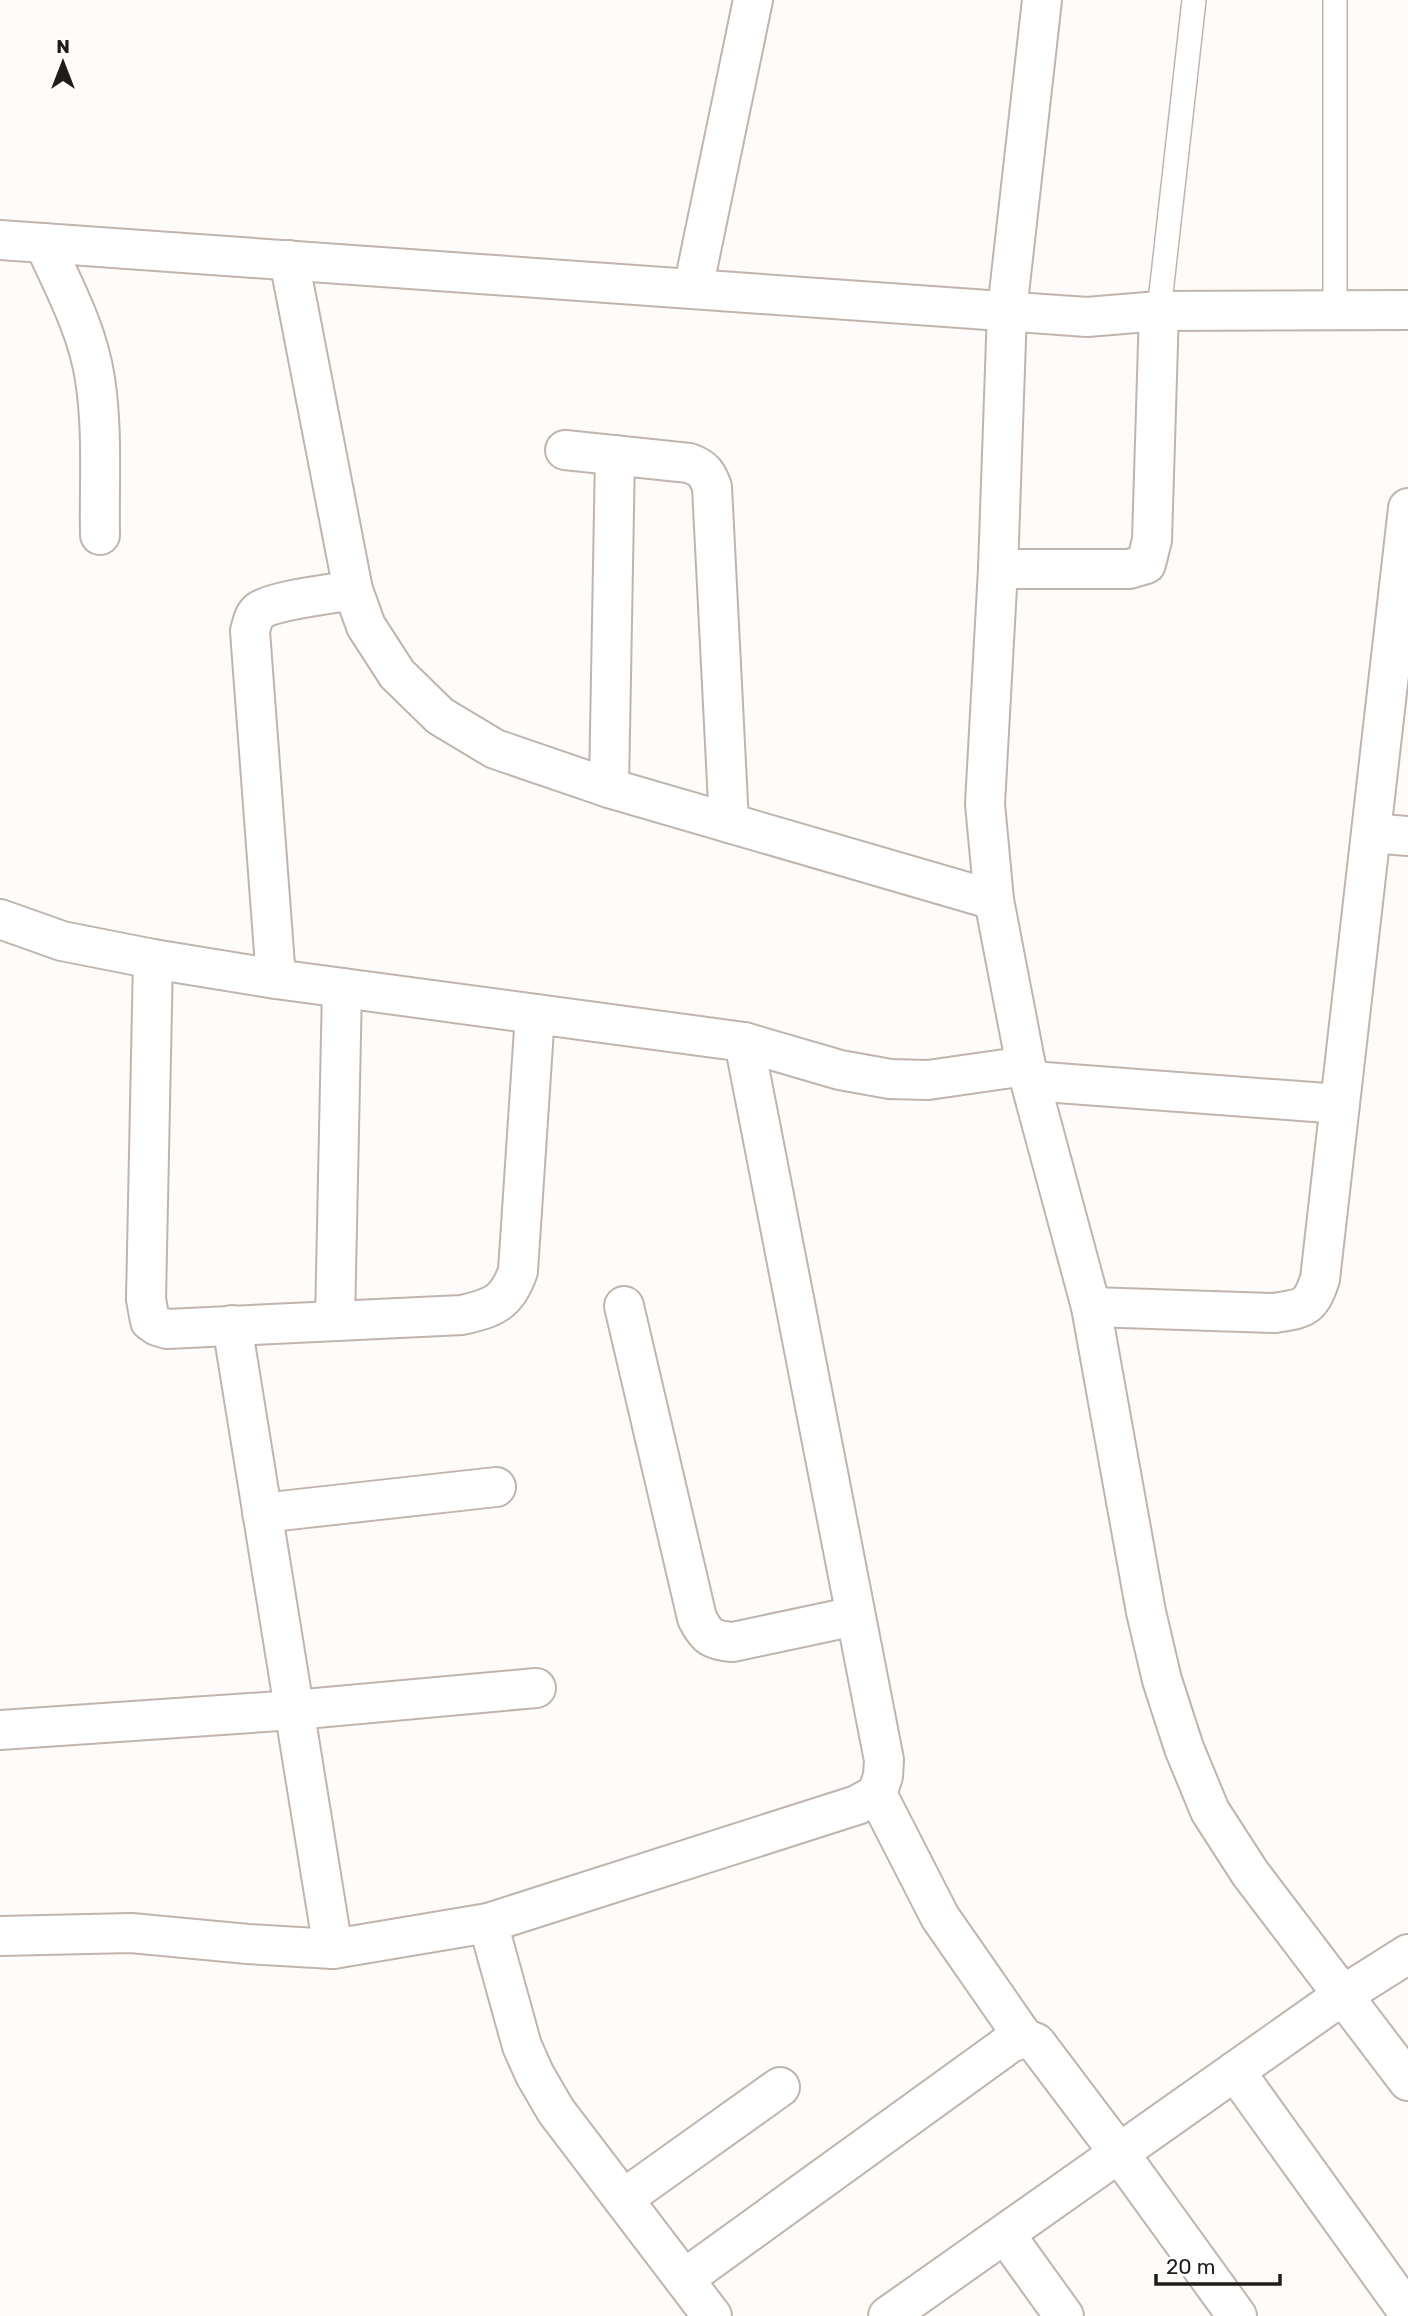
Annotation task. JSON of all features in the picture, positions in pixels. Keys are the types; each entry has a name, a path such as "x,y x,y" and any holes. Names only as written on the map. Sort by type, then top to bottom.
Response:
{"street":[{"path":"693,289 753,0"},
{"path":"1042,0 1007,312 998,569 985,804 995,900 1029,1073 1091,1307 1146,1612 1162,1679 1184,1748 1210,1811 1250,1873 1408,2081"},
{"path":"0,240 1087,317 1159,312 1408,310"},
{"path":"44,243 80,324 95,378 100,535"},
{"path":"289,260 353,590 366,626 397,674 440,716 495,749 609,788 995,900"},
{"path":"998,569 1129,569 1146,564 1152,540 1159,312"},
{"path":"565,450 689,463 701,468 708,475 713,501 729,823"},
{"path":"609,788 615,455"},
{"path":"1091,1307 1275,1313 1300,1309 1313,1298 1320,1279 1408,508"},
{"path":"276,979 250,631 258,611 353,590"},
{"path":"1371,833 1408,836"},
{"path":"0,919 62,941 153,959 276,979 744,1042 840,1070 890,1079 928,1080 1029,1073 1340,1104"},
{"path":"153,959 148,1313 150,1321 167,1329 461,1315 486,1310 500,1302 512,1290 518,1271 535,1014"},
{"path":"335,1321 342,988"},
{"path":"0,1936 131,1933 333,1949 488,1923 857,1805 877,1794 883,1776 884,1760 744,1042"},
{"path":"624,1306 697,1618 704,1633 716,1640 733,1642 855,1616"},
{"path":"232,1325 333,1949"},
{"path":"262,1513 496,1487"},
{"path":"0,1730 294,1710 536,1688"},
{"path":"877,1794 940,1917 1024,2038 1036,2043 1237,2316"},
{"path":"488,1923 522,2046 535,2075 556,2111 712,2316"},
{"path":"888,2316 1343,1995 1408,1954"},
{"path":"684,2279 1010,2043 1024,2038"},
{"path":"1235,2071 1408,2312"},
{"path":"623,2199 780,2087"},
{"path":"1005,2234 1064,2316"}],"lane":[{"path":"1159,312 1194,0"},
{"path":"1335,0 1335,312"}]}
